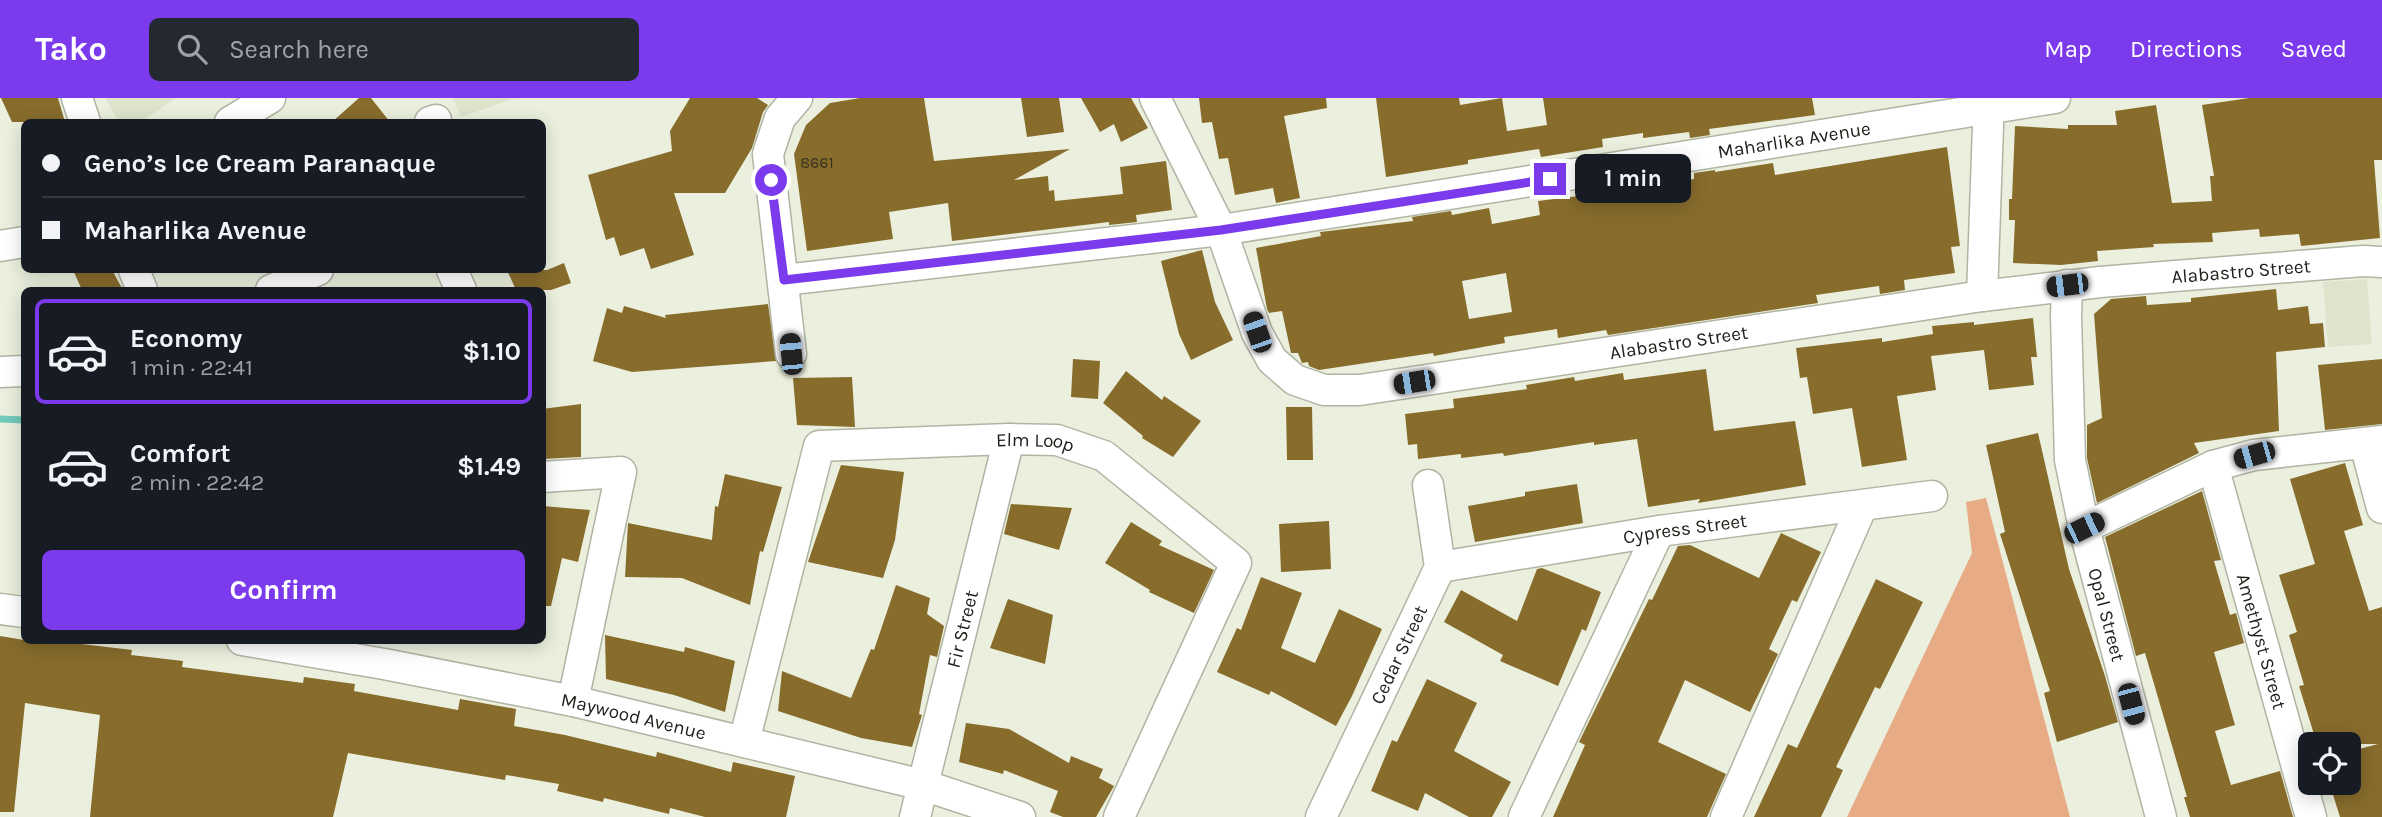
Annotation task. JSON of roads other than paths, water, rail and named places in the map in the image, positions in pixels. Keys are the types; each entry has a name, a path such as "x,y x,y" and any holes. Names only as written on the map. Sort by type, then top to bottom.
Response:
{"street":[{"path":"77,98 84,119"},
{"path":"235,119 270,98"},
{"path":"791,354 768,155 780,118 797,98"},
{"name":"Alabastro Street","path":"1155,98 1221,230 1257,332 1272,360 1295,380 1324,390 1360,390 2067,285 2363,261 2382,262"},
{"name":"Maharlika Avenue","path":"784,280 1221,230 1989,104 2055,98"},
{"path":"1982,296 1989,104"},
{"path":"0,246 21,242"},
{"path":"278,287 311,273"},
{"name":"Opal Street","path":"2067,285 2070,460 2084,528 2161,817"},
{"path":"0,372 21,371"},
{"name":"Elm Loop","path":"744,741 819,446 1009,439 1057,440 1104,456 1236,563 1119,817"},
{"name":"Fir Street","path":"915,817 1009,439"},
{"path":"2084,528 2213,467 2254,455 2373,443 2382,508"},
{"name":"Amethyst Street","path":"2213,467 2311,817"},
{"path":"546,477 621,472 573,701"},
{"path":"1428,485 1440,567"},
{"name":"Cypress Street","path":"1440,567 1659,531 1932,496"},
{"path":"1726,817 1862,506"},
{"path":"1524,817 1659,531"},
{"name":"Cedar Street","path":"1321,817 1440,567"},
{"name":"Maywood Avenue","path":"291,644 387,652 573,701 923,785 1020,817"}],"waterway":[{"path":"0,419 21,420"}]}
